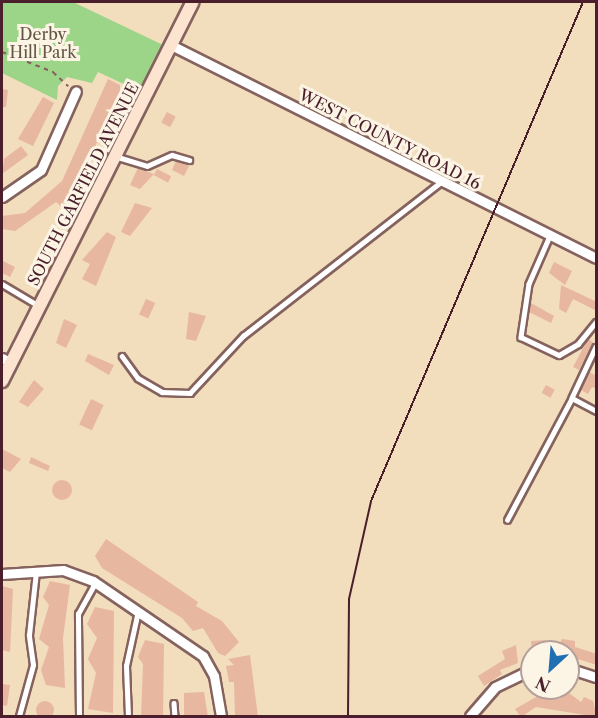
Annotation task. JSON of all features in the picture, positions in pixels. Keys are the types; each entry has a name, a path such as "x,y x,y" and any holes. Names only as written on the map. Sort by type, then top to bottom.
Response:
{"street":[{"name":"SOUTH GARFIELD AVENUE","path":"2,381 6,361 39,306 193,2"},
{"name":"WEST COUNTY ROAD 16","path":"171,45 597,258"},
{"path":"2,197 41,170 76,90"},
{"path":"2,574 63,570 95,583 138,611 203,656 214,676 221,717"},
{"path":"580,672 597,677"},
{"path":"470,717 495,687 520,675"}],"lane":[{"path":"116,156 147,166 172,154 189,160"},
{"path":"122,356 138,378 162,392 190,393 243,336 441,182"},
{"path":"550,236 529,284 521,337 558,355 578,344 597,322"},
{"path":"2,284 39,306"},
{"path":"507,520 597,347"},
{"path":"572,398 597,411"},
{"path":"19,717 33,665 29,636 36,570"},
{"path":"79,717 78,614 95,583"},
{"path":"128,717 126,666 138,611"},
{"path":"174,703 175,717"}],"path":[{"path":"2,52 53,72 76,90"}],"green space":[{"name":"Derby Hill Park","path":"2,2 73,2 163,45 141,92 98,72 92,83 67,77 58,86 57,100 2,73"}],"building":[{"path":"108,79 120,85 120,94 70,200 63,208 56,202 15,231 2,229 2,216 25,213 62,181"},
{"path":"2,89 8,90 6,107 2,107"},
{"path":"43,97 54,103 33,146 18,139"},
{"path":"167,112 176,117 170,127 161,122"},
{"path":"21,146 28,155 2,174 4,159"},
{"path":"176,161 189,166 184,176 172,170"},
{"path":"138,168 154,174 140,189 130,185"},
{"path":"157,169 171,176 168,183 154,175"},
{"path":"135,203 152,208 130,236 121,232"},
{"path":"107,232 116,237 96,286 82,279 90,264 82,260"},
{"path":"3,261 15,267 10,277 2,273"},
{"path":"554,262 572,271 565,285 549,273"},
{"path":"561,285 597,302 597,311 573,299 566,313 559,309"},
{"path":"146,299 155,303 148,319 139,315"},
{"path":"531,303 554,316 551,323 529,312"},
{"path":"189,312 206,316 196,341 186,339"},
{"path":"64,319 77,325 66,348 56,343"},
{"path":"588,339 593,342 579,370 573,367"},
{"path":"88,354 114,365 109,375 85,361"},
{"path":"589,372 597,376 597,389 592,387 588,394 581,390"},
{"path":"34,380 44,389 28,407 19,402"},
{"path":"546,385 555,390 550,398 542,393"},
{"path":"91,399 104,405 92,430 79,424"},
{"path":"2,449 21,459 10,472 2,468"},
{"path":"31,457 50,466 48,471 29,463"},
{"path":"62,480 69,483 72,490 69,497 62,500 55,497 52,490 55,483"},
{"path":"106,539 198,602 196,606 222,621 239,642 225,656 218,653 203,628 193,631 182,618 102,568 95,556"},
{"path":"50,581 70,585 63,638 65,688 46,685 41,670 49,647 39,639 49,605 43,597"},
{"path":"2,586 13,589 10,652 2,650"},
{"path":"95,607 114,611 113,713 88,709 96,673 88,659 97,638 87,624"},
{"path":"145,640 164,644 163,717 141,717 143,664 138,657"},
{"path":"516,645 518,663 500,670 502,674 484,686 478,676 505,659 502,651"},
{"path":"580,649 597,654 597,665 580,660"},
{"path":"250,655 258,717 235,716 234,682 229,682 226,666 234,665 228,659"},
{"path":"2,684 10,685 7,706 2,705"},
{"path":"204,692 208,717 184,717 184,693"},
{"path":"584,697 593,701 597,717 536,707 521,717 515,709 531,700 578,700 581,702"},
{"path":"41,701 49,701 54,706 52,717 41,719 36,714 36,706"}],"railway":[{"path":"348,716 349,599 371,501 583,2"}]}
